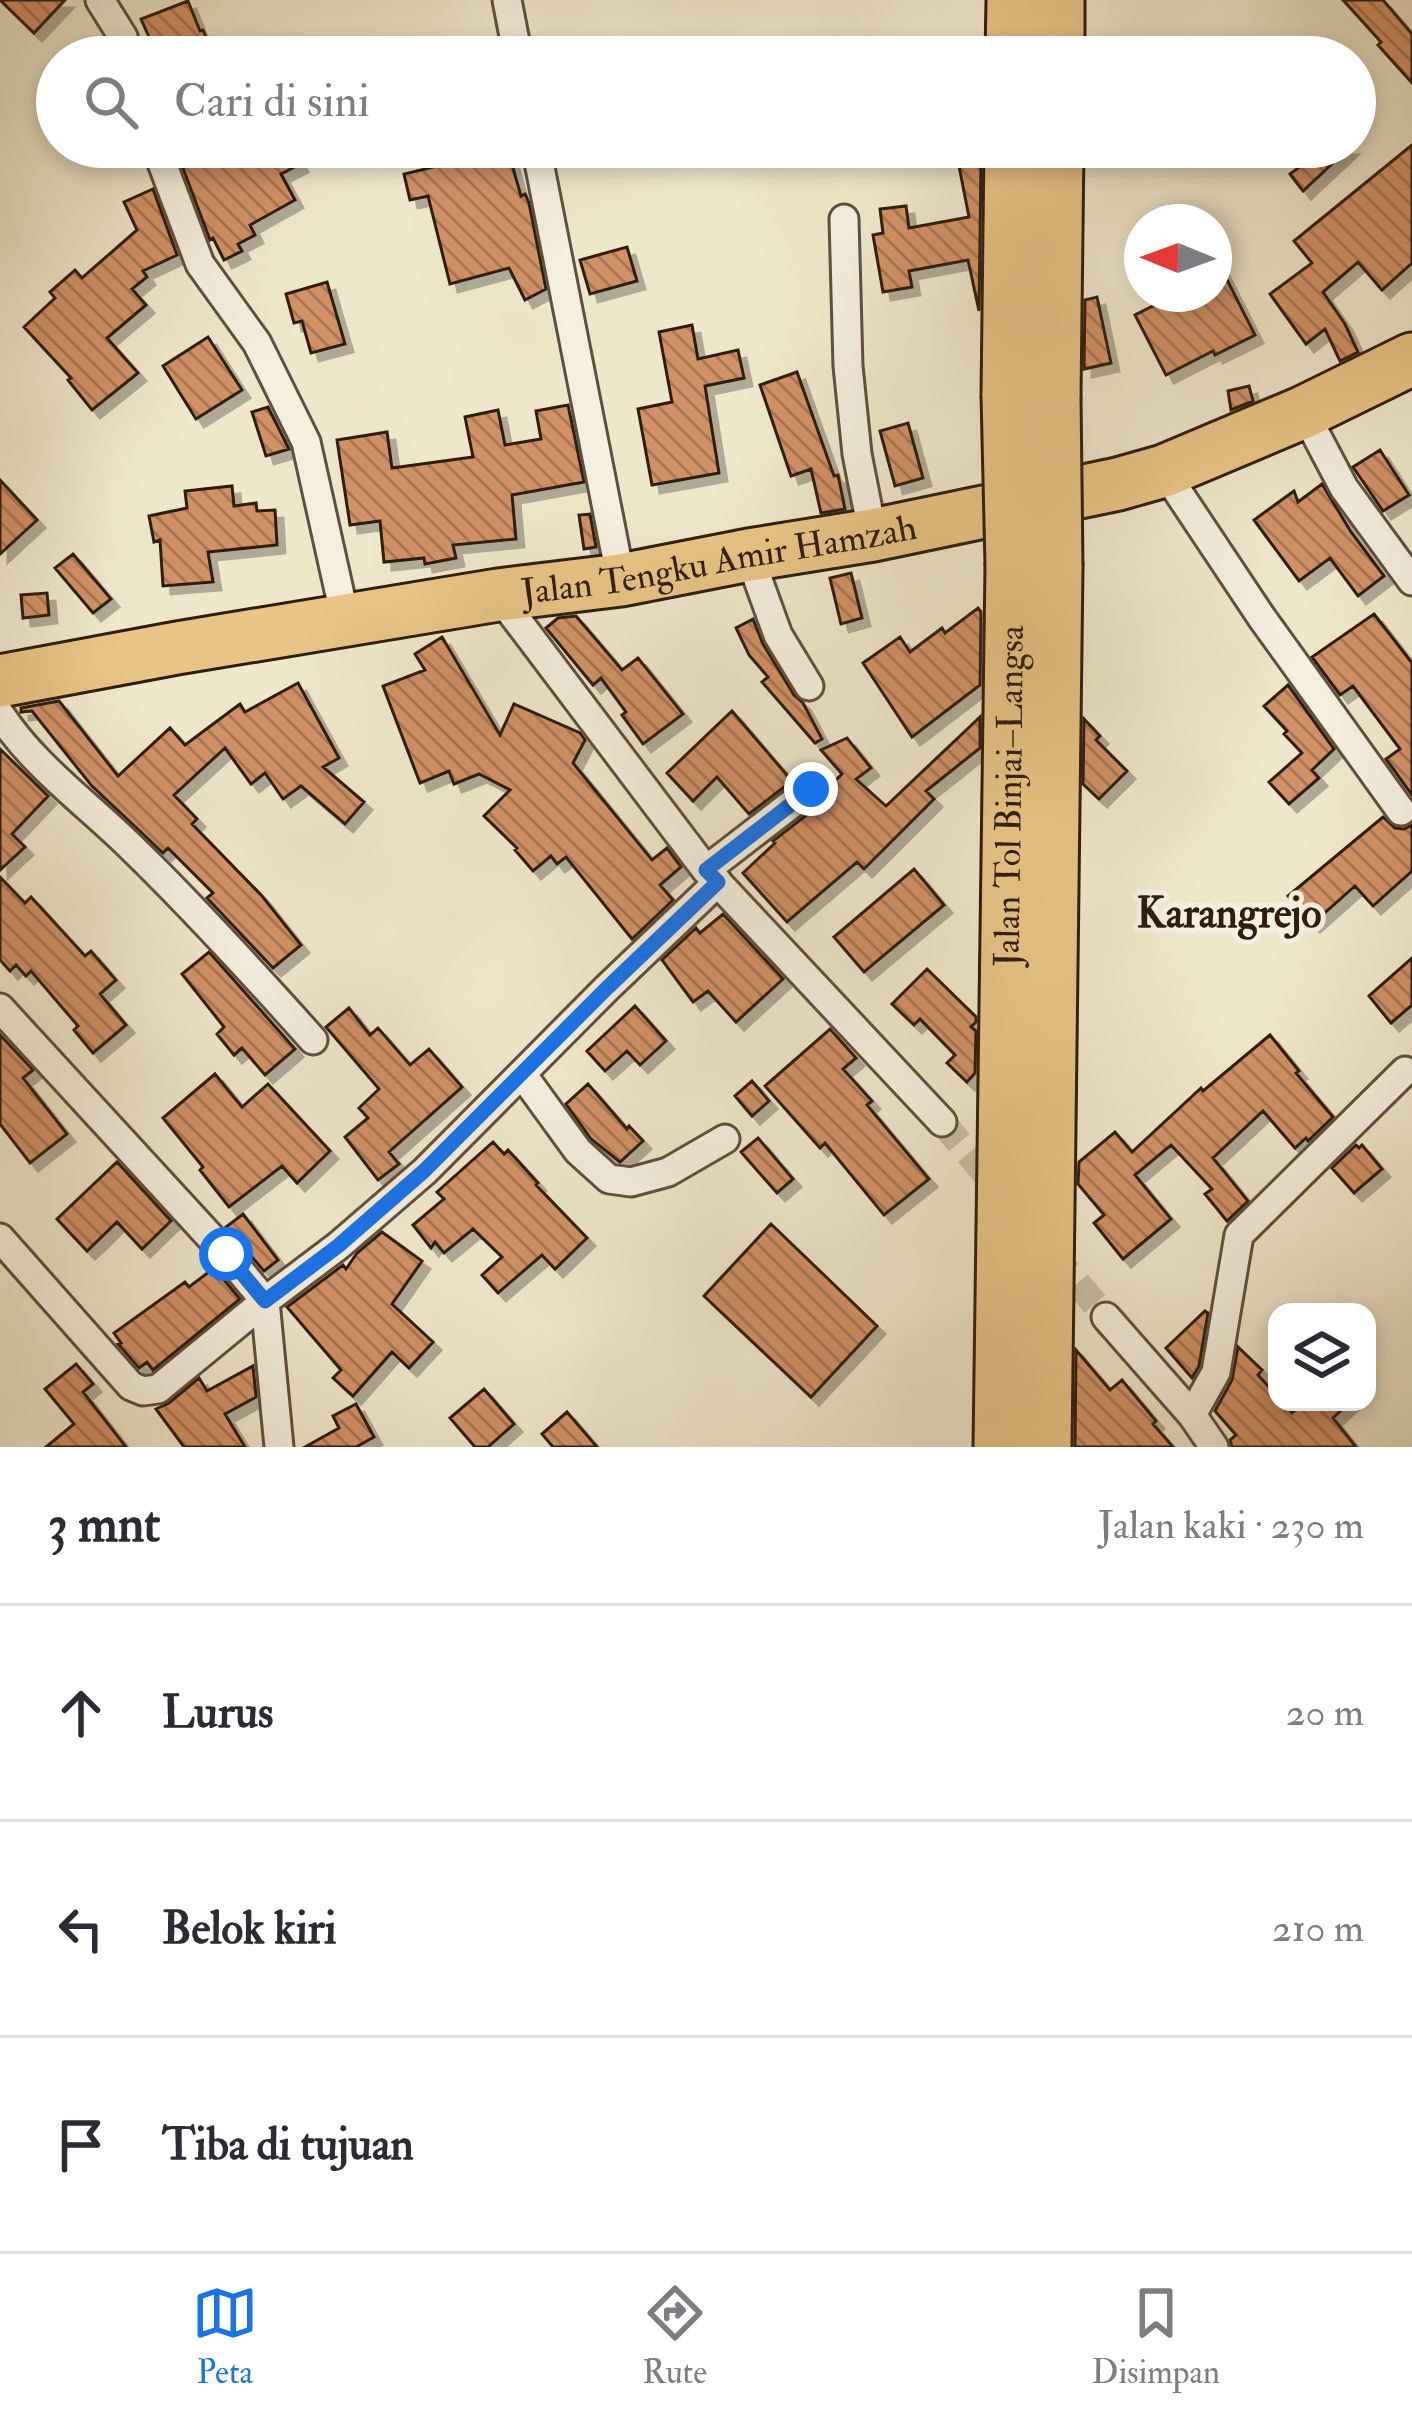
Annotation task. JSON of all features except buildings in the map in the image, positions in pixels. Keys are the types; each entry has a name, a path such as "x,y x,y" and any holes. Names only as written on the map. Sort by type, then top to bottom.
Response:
{"highway":[{"path":"1012,0 1012,36"},
{"path":"1058,0 1058,36"},
{"name":"Jalan Tol Binjai–Langsa","path":"1013,168 1031,396 1045,1447"},
{"name":"Jalan Tol Binjai–Langsa","path":"1031,396 1055,168"},
{"name":"Jalan Tengku Amir Hamzah","path":"0,681 177,647 621,580 1060,497 1164,471 1409,366"},
{"name":"Jalan Tol Binjai–Langsa","path":"1000,1447 1034,566"}],"street":[{"path":"100,0 122,36"},
{"path":"507,0 514,36"},
{"path":"164,168 200,264 257,343 306,442 346,622"},
{"path":"540,168 621,580"},
{"path":"844,219 848,366 857,454 873,535"},
{"path":"1304,412 1344,488 1412,581"},
{"path":"1164,471 1401,811"},
{"path":"749,555 778,635 809,686"},
{"path":"498,595 712,876 942,1122"},
{"path":"0,714 15,737 133,848 313,1040"},
{"path":"0,1238 110,1364 137,1389 158,1389 424,1171 712,876 811,789"},
{"path":"0,1008 265,1301 278,1447"},
{"path":"1192,1415 1216,1372 1239,1234 1405,1071"},
{"path":"522,1075 578,1151 609,1179 631,1182 668,1172 725,1139"},
{"path":"1106,1317 1214,1447"}],"tunnel":[{"path":"942,1122 999,1190"},
{"path":"1051,1252 1106,1317"}],"district":[{"name":"Karangrejo","path":"1229,914"}],"route":[{"path":"226,1254 265,1301 338,1246 424,1171 718,882 706,870 811,789"}]}
